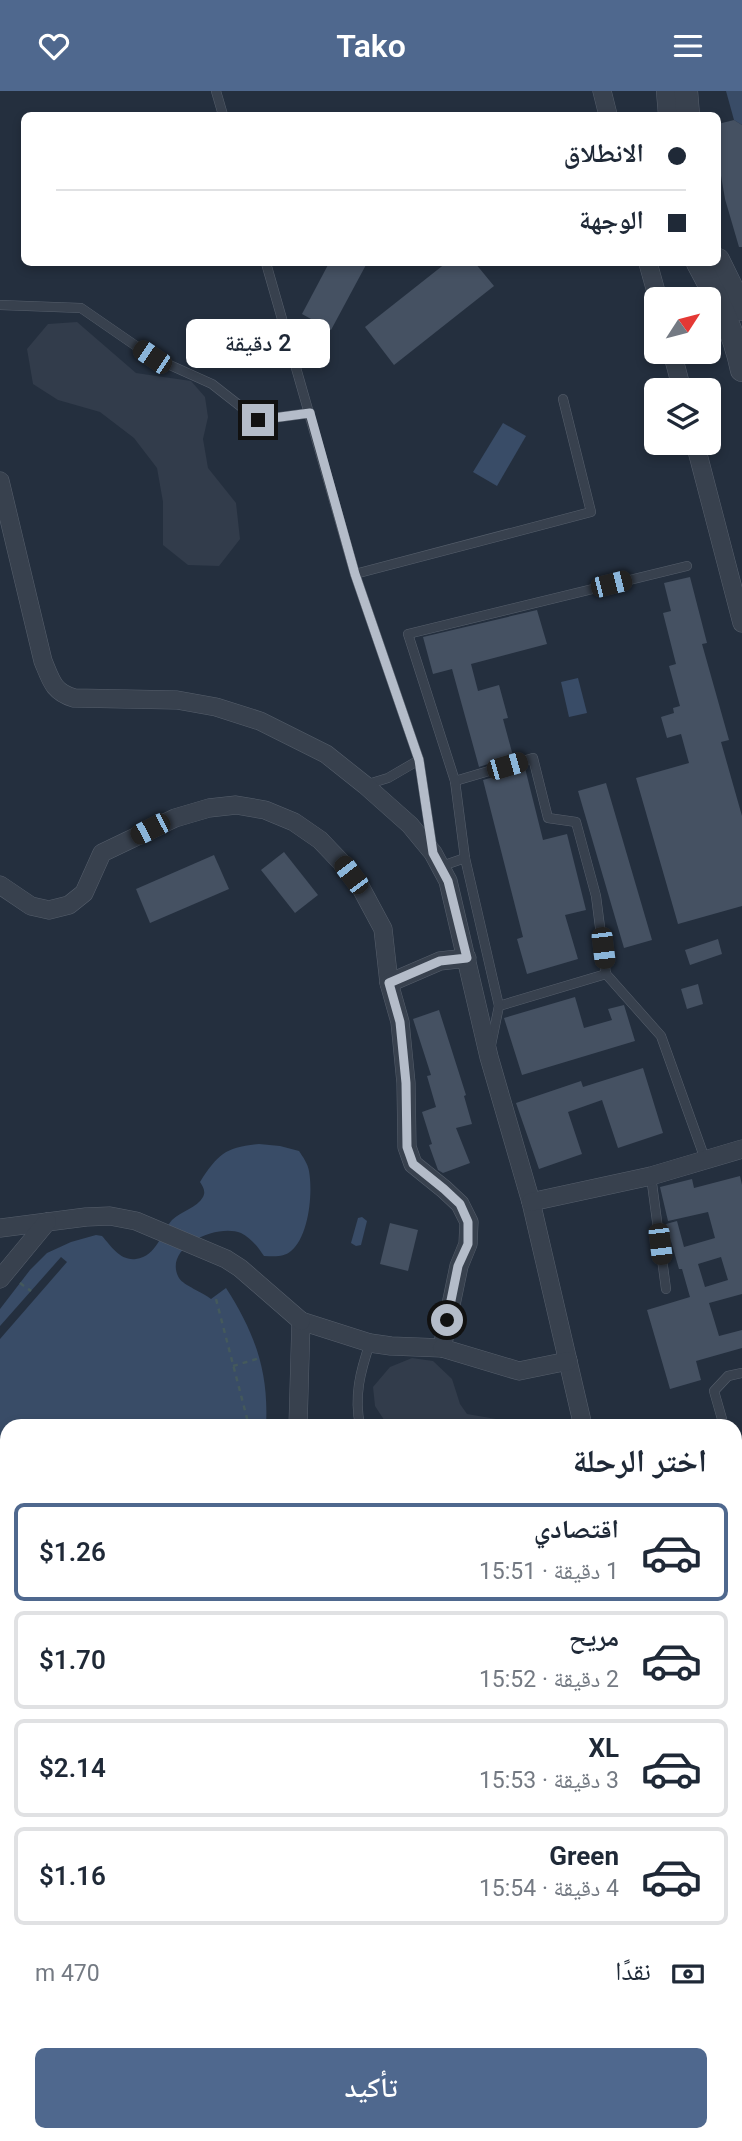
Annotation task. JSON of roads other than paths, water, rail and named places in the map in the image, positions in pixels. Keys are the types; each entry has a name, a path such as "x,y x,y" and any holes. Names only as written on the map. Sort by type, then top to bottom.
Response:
{"street":[{"path":"601,91 607,112"},
{"path":"667,91 670,112"},
{"path":"686,91 688,112"},
{"path":"649,266 655,287"},
{"path":"700,266 726,316 741,358"},
{"path":"721,266 742,309"},
{"path":"698,455 742,623"},
{"path":"0,481 43,661 53,685 62,695 74,698 177,701 216,707 260,721 326,754 410,825 438,860 448,881 489,1057 531,1202 581,1419"},
{"path":"0,885 31,906 49,910 69,905 85,893 102,853 175,818 209,808 236,805 265,810 294,822 320,840 361,888 383,929 389,983 400,1022 406,1083 407,1147 413,1164 460,1204 468,1222 468,1244 458,1266 442,1348"},
{"path":"389,983 440,961 467,958"},
{"path":"531,1202 651,1176 742,1149"},
{"path":"0,1228 110,1216 136,1221 226,1259 301,1321 370,1343 442,1348 519,1371 568,1361"},
{"path":"0,1279 47,1222"},
{"path":"298,1419 301,1321"}],"lane":[{"path":"216,91 222,112"},
{"path":"267,266 355,574 419,760 438,860 465,858"},
{"path":"0,305 81,308 152,357 212,384 258,420 310,413"},
{"path":"355,574 591,512 563,399"},
{"path":"489,1057 499,1006 465,858 455,782 408,634 687,566"},
{"path":"455,782 533,758 548,818 576,822 596,896 606,974 661,1036 705,1159"},
{"path":"365,785 388,778 419,760"},
{"path":"499,1006 606,974"},
{"path":"651,1176 666,1289"},
{"path":"359,1419 357,1388 370,1343"},
{"path":"722,1419 714,1391 728,1376 742,1373"}],"water":[{"path":"726,91 742,91 742,125 734,120"},
{"path":"503,423 526,436 497,486 473,472"},
{"path":"578,678 587,713 569,717 561,682"},
{"path":"259,1144 299,1151 308,1166 310,1180 310,1202 302,1235 285,1255 264,1256 248,1237 241,1233 230,1231 206,1235 185,1248 178,1257 176,1267 181,1281 211,1299 226,1288 245,1321 258,1354 265,1388 266,1419 0,1419 0,1309 30,1270 47,1253 96,1235 102,1236 125,1258 143,1257 154,1249 172,1220 203,1197 204,1189 200,1182 212,1164 230,1150"},
{"path":"362,1217 367,1221 361,1245 356,1246 351,1243 358,1218"}]}
